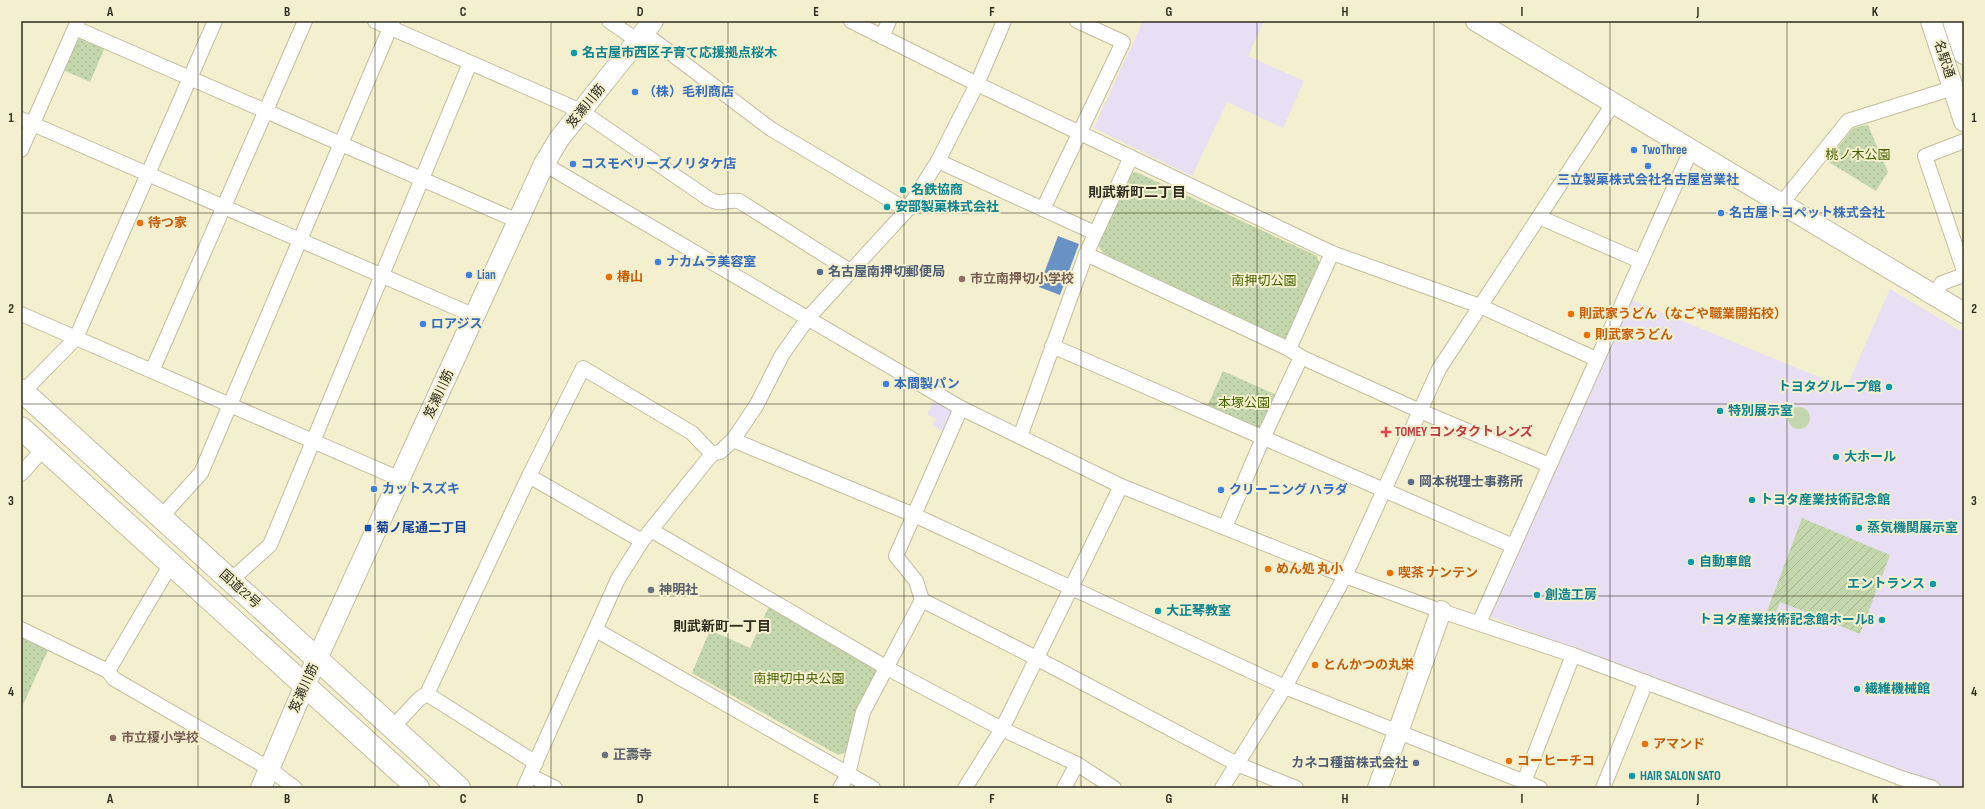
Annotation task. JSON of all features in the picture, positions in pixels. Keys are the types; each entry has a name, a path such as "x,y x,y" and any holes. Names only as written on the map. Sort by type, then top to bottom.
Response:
{"highway":[{"name":"国道22号","path":"22,391 459,788"},
{"path":"21,428 418,788"}],"street":[{"path":"22,391 76,338 215,21"},
{"path":"152,371 305,21"},
{"path":"375,21 391,24 470,63 581,111 710,199 722,203 733,200 739,201 850,271"},
{"path":"609,21 645,32 771,130 907,210"},
{"path":"851,21 977,84 1332,253 1480,306 1596,359"},
{"path":"882,37 889,21"},
{"path":"1043,208 1122,42 1077,21"},
{"name":"名駅通","path":"1931,21 1964,121"},
{"name":"名駅通","path":"1953,21 1964,54"},
{"path":"530,776 618,579 642,541 712,454 720,452 733,440 756,406 782,355 808,318 907,210 938,161 977,84 1000,22"},
{"path":"1486,23 1613,104 1964,314"},
{"path":"21,150 27,122 77,24 190,78 518,221"},
{"path":"161,516 202,473 391,24"},
{"name":"笈瀬川筋","path":"261,788 305,685 544,164 559,139 645,32"},
{"path":"231,580 270,545 470,63"},
{"path":"1781,204 1848,121 1953,88"},
{"path":"1222,788 1285,687 1345,576 1439,369 1613,104"},
{"path":"27,122 475,316"},
{"path":"1964,141 1925,156 1964,271"},
{"path":"1479,623 1596,359 1691,150"},
{"path":"1020,437 1086,254 1130,157"},
{"path":"938,161 1095,233"},
{"path":"544,164 961,408 1121,486 1345,576 1441,611 1573,655 1646,682 1898,783 1933,788"},
{"path":"1539,217 1640,261"},
{"path":"1289,350 1332,253"},
{"path":"1086,254 1301,357 1420,411 1549,465"},
{"path":"1934,295 1942,283 1964,275"},
{"path":"21,314 400,479"},
{"path":"1052,346 1513,546"},
{"path":"1225,528 1263,438 1301,357"},
{"path":"393,727 419,699 427,694 529,476 583,368 692,433 712,454"},
{"path":"840,788 848,774 863,712 922,600 916,581 896,556 961,408"},
{"path":"733,440 914,516 1285,687 1540,788"},
{"path":"21,474 44,448"},
{"path":"529,476 642,541"},
{"path":"965,788 1002,729 1069,588 1121,486"},
{"path":"651,530 887,668 1002,729 1077,764 1114,788"},
{"path":"108,671 171,564"},
{"path":"922,600 1237,764 1296,788"},
{"path":"1378,788 1441,611"},
{"path":"21,629 108,671 114,679 270,769 295,788"},
{"path":"596,630 873,788"},
{"path":"1524,782 1573,655"},
{"path":"1603,788 1646,682"},
{"path":"427,694 530,776 555,788"},
{"path":"1064,788 1077,764"}],"shaded area":[{"path":"1143,21 1264,21 1248,56 1304,81 1283,128 1227,102 1192,176 1094,128"},
{"name":"トヨタ産業技術記念館","path":"1890,289 1964,333 1964,788 1949,788 1902,773 1491,617 1490,612 1631,300 1846,388"},
{"path":"934,401 954,413 943,432 932,425 936,419 927,414"}],"green space":[{"path":"81,34 106,45 90,82 61,69 75,36"},
{"name":"桃ノ木公園","path":"1868,125 1888,172 1876,191 1827,161 1853,128"},
{"name":"南押切公園","path":"1136,172 1317,256 1320,266 1289,338 1281,340 1103,254 1098,244 1131,174"},
{"name":"本塚公園","path":"1223,371 1279,396 1258,432 1206,409"},
{"path":"1799,407 1803,408 1809,414 1809,422 1803,428 1799,429 1795,428 1789,422 1788,418 1789,414 1795,408"},
{"path":"1802,518 1890,555 1860,634 1780,602 1775,614 1767,611"},
{"name":"南押切中央公園","path":"769,606 876,669 878,675 850,751 838,755 692,673 710,630 750,648"},
{"path":"21,635 49,648 21,709"}],"water":[{"path":"1058,236 1079,244 1060,295 1039,287"}],"place":[{"name":"名古屋市西区子育て応援拠点桜木","path":"574,53"},
{"name":"（株）毛利商店","path":"635,92"},
{"name":"TwoThree","path":"1634,150"},
{"name":"コスモベリーズノリタケ店","path":"573,164"},
{"name":"三立製菓株式会社名古屋営業社","path":"1648,166"},
{"name":"名鉄協商","path":"903,190"},
{"name":"安部製菓株式会社","path":"887,207"},
{"name":"名古屋トヨペット株式会社","path":"1721,213"},
{"name":"待つ家","path":"140,223"},
{"name":"ナカムラ美容室","path":"658,262"},
{"name":"名古屋南押切郵便局","path":"820,272"},
{"name":"Lian","path":"469,275"},
{"name":"椿山","path":"609,277"},
{"name":"市立南押切小学校","path":"962,279"},
{"name":"則武家うどん（なごや職業開拓校）","path":"1571,314"},
{"name":"ロアジス","path":"423,324"},
{"name":"則武家うどん","path":"1587,335"},
{"name":"本間製パン","path":"886,384"},
{"name":"トヨタグループ館","path":"1889,387"},
{"name":"特別展示室","path":"1720,411"},
{"name":"TOMEY コンタクトレンズ","path":"1386,432"},
{"name":"大ホール","path":"1836,457"},
{"name":"岡本税理士事務所","path":"1411,482"},
{"name":"カットスズキ","path":"374,489"},
{"name":"クリーニング ハラダ","path":"1221,490"},
{"name":"トヨタ産業技術記念館","path":"1752,500"},
{"name":"菊ノ尾通二丁目","path":"368,528"},
{"name":"蒸気機関展示室","path":"1859,528"},
{"name":"自動車館","path":"1691,562"},
{"name":"めん処 丸小","path":"1268,569"},
{"name":"喫茶 ナンテン","path":"1390,573"},
{"name":"エントランス","path":"1933,584"},
{"name":"神明社","path":"651,590"},
{"name":"創造工房","path":"1537,595"},
{"name":"大正琴教室","path":"1158,611"},
{"name":"トヨタ産業技術記念館ホールB","path":"1882,620"},
{"name":"とんかつの丸栄","path":"1315,665"},
{"name":"繊維機械館","path":"1857,689"},
{"name":"市立榎小学校","path":"113,738"},
{"name":"アマンド","path":"1645,744"},
{"name":"正壽寺","path":"605,755"},
{"name":"コーヒーチコ","path":"1509,761"},
{"name":"カネコ種苗株式会社","path":"1416,763"},
{"name":"HAIR SALON SATO","path":"1632,776"}],"district":[{"name":"則武新町二丁目","path":"1137,192"},
{"name":"則武新町一丁目","path":"722,626"}]}
